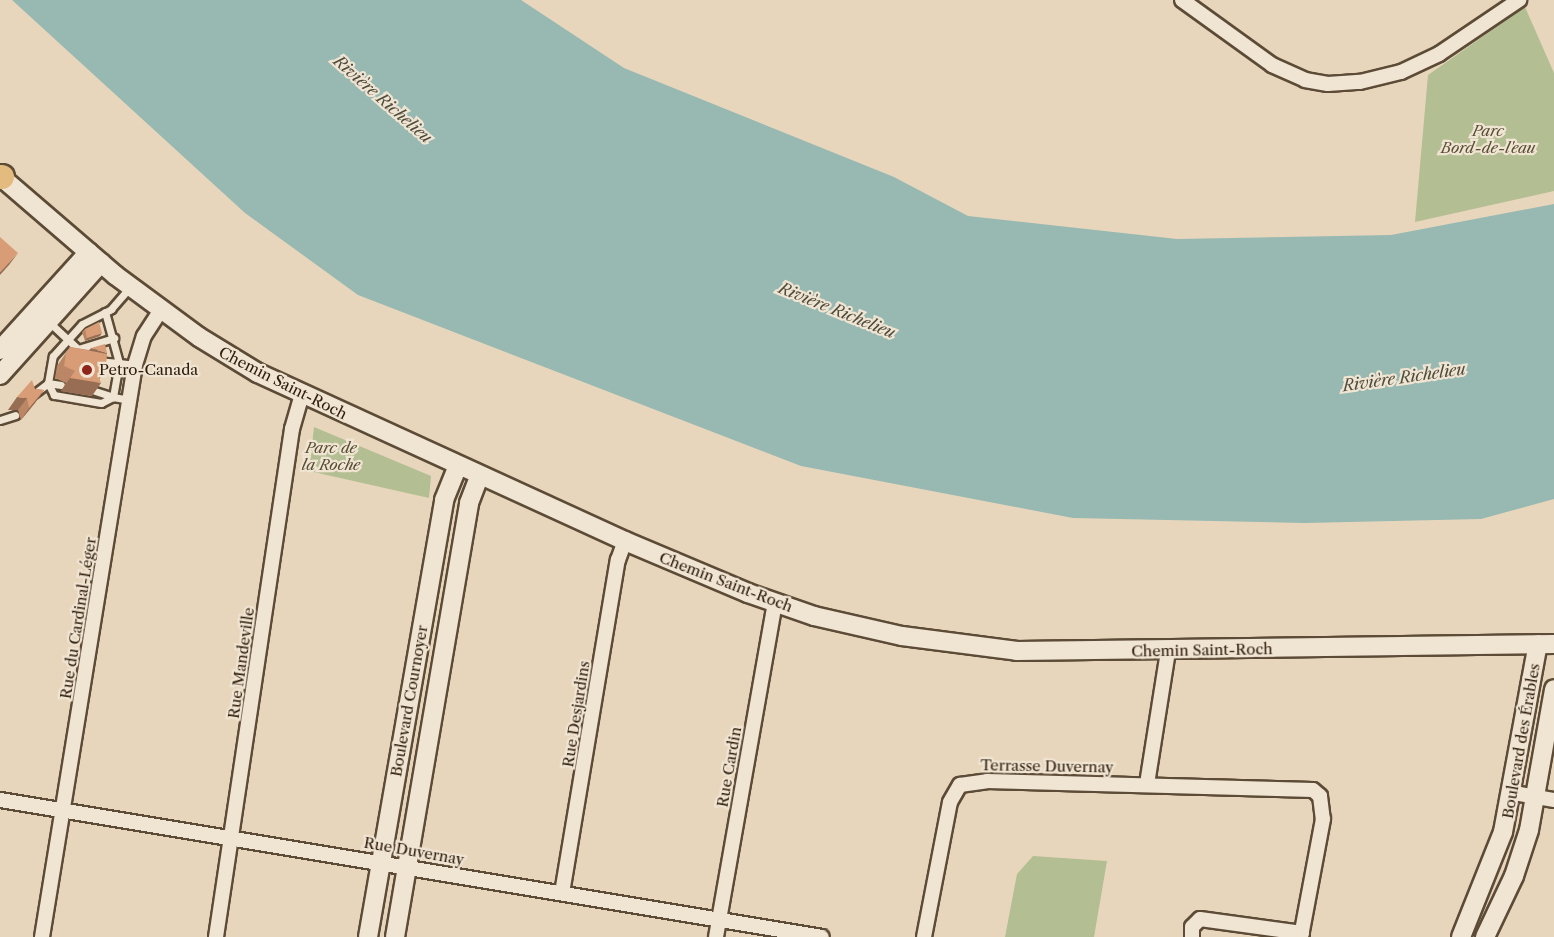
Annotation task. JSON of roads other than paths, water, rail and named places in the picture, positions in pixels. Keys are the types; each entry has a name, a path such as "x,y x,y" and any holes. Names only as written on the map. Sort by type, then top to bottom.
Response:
{"street":[{"path":"1182,0 1272,65 1305,80 1328,84 1360,82 1411,68 1439,54 1519,0"},
{"name":"Chemin Saint-Roch","path":"1,177 130,286 236,361 302,395 479,477 775,604 863,628 980,648 1069,653 1546,644"},
{"path":"0,375 49,322 95,258"},
{"path":"0,350 95,258"},
{"name":"Rue du Cardinal-Léger","path":"42,937 135,365 144,336 161,310"},
{"name":"Rue Mandeville","path":"216,937 233,837 292,429 302,395"},
{"name":"Boulevard Cournoyer","path":"368,937 444,500 457,467"},
{"name":"Boulevard Cournoyer","path":"395,937 469,503 479,477"},
{"name":"Rue Desjardins","path":"562,893 618,560 625,541"},
{"name":"Rue Cardin","path":"716,937 775,604"},
{"name":"Boulevard des Érables","path":"1461,937 1503,832 1514,793 1546,644"},
{"path":"1147,784 1168,651"},
{"name":"Boulevard des Érables","path":"1485,937 1514,876 1545,798 1554,689"},
{"name":"Terrasse Duvernay","path":"924,937 950,802 960,785 977,781 1300,787 1320,796 1323,819 1302,935 1200,919 1192,927 1192,937"},
{"path":"1514,793 1545,798"},
{"name":"Rue Duvernay","path":"0,800 233,837 822,937"}],"lane":[{"path":"113,397 101,403 54,395 48,383 53,356 82,324 105,312 130,286"},
{"path":"105,312 119,363 113,397"},
{"path":"49,322 84,354 135,365"},
{"path":"84,354 114,338"},
{"path":"30,398 48,383 61,385"},
{"path":"94,391 130,400"},
{"path":"0,420 15,415"}],"water":[{"name":"Rivière Richelieu","path":"12,0 521,0 624,68 894,177 968,216 1177,239 1391,235 1554,204 1554,499 1481,519 1305,523 1073,518 801,466 358,295 245,213"}],"place":[{"name":"Petro-Canada","path":"87,370"}],"park label":[{"name":"Parc Bord-de-l'eau","path":"1488,138"},
{"name":"Parc de la Roche","path":"331,456"}]}
